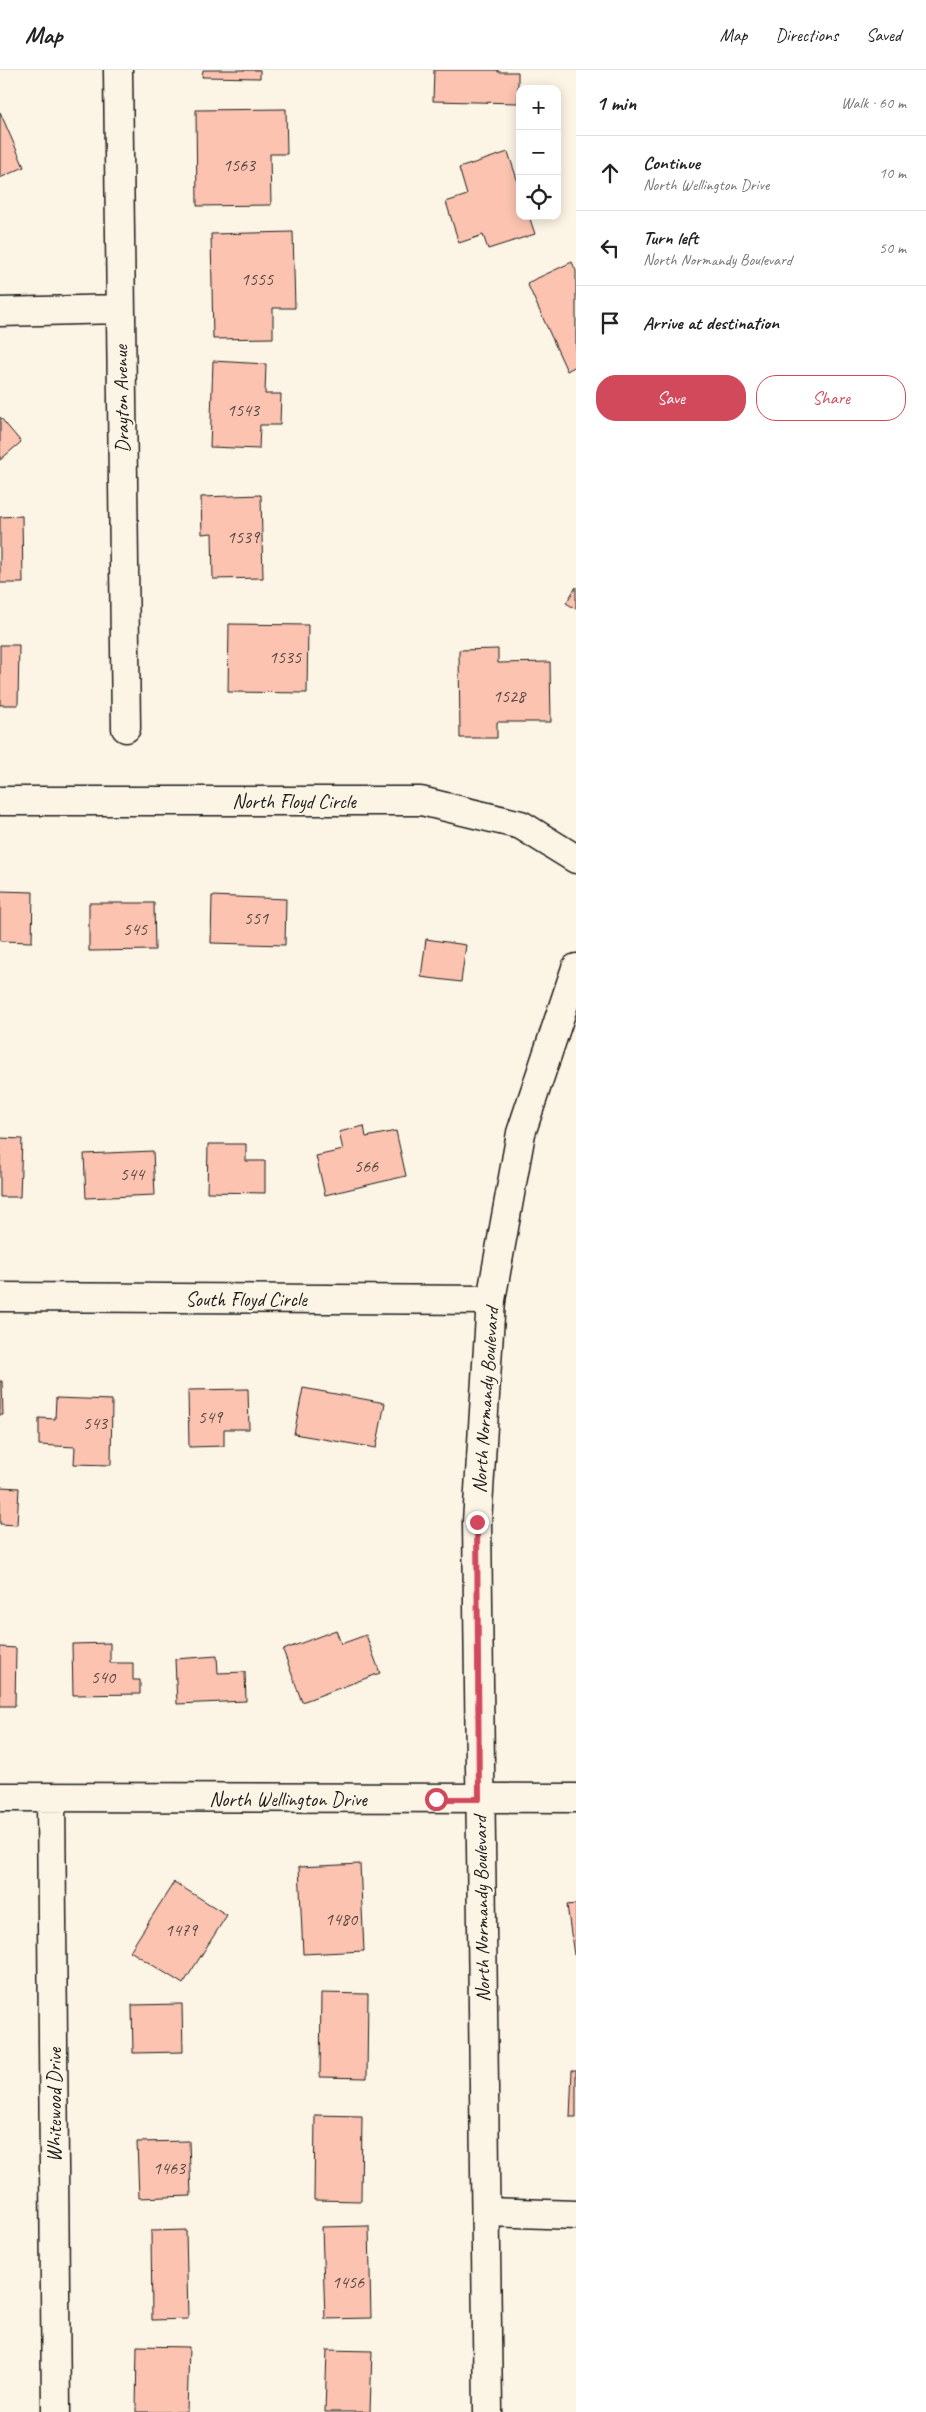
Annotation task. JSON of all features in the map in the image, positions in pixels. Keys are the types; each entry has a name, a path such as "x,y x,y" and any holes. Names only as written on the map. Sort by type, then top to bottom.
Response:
{"street":[{"name":"Drayton Avenue","path":"118,70 119,309 126,728"},
{"path":"0,312 119,309"},
{"name":"North Floyd Circle","path":"0,802 421,800 521,825 576,859"},
{"name":"North Normandy Boulevard","path":"488,2412 477,1522 491,1300 521,1133 576,968"},
{"name":"South Floyd Circle","path":"0,1297 491,1300"},
{"name":"North Wellington Drive","path":"0,1797 576,1798"},
{"name":"Whitewood Drive","path":"52,1798 56,2412"},
{"path":"487,2212 576,2214"}],"building":[{"path":"203,70 260,70 260,78 202,77"},
{"path":"434,70 498,70 498,72 518,72 516,103 433,101"},
{"path":"286,109 287,154 270,154 271,205 197,206 196,110"},
{"path":"0,112 24,167 0,178"},
{"path":"508,152 516,176 516,220 530,220 535,234 488,249 483,235 459,243 446,202 467,195 459,168"},
{"path":"293,232 295,308 273,308 273,338 213,339 211,234"},
{"path":"572,262 576,271 576,366 567,371 527,283"},
{"path":"213,361 266,364 265,394 281,394 280,425 260,425 259,449 210,447"},
{"path":"0,417 21,442 0,460"},
{"path":"261,495 263,578 213,579 212,533 202,534 201,497"},
{"path":"22,516 23,583 0,583 0,517"},
{"path":"576,587 576,609 566,603"},
{"path":"229,624 308,625 307,693 228,692"},
{"path":"0,645 19,645 18,705 0,705"},
{"path":"498,649 498,663 550,662 551,722 497,722 497,738 460,738 459,650"},
{"path":"0,891 33,892 32,942 0,941"},
{"path":"212,896 286,899 285,945 211,943"},
{"path":"89,903 154,903 155,950 89,951"},
{"path":"426,939 466,945 461,982 421,977"},
{"path":"364,1126 366,1137 396,1131 406,1176 325,1195 316,1156 343,1150 339,1132"},
{"path":"0,1138 22,1139 20,1197 0,1197"},
{"path":"208,1144 246,1144 246,1161 265,1161 265,1193 207,1192"},
{"path":"153,1151 155,1195 86,1198 84,1154"},
{"path":"0,1381 2,1381 3,1415 0,1415"},
{"path":"303,1388 385,1403 376,1448 294,1434"},
{"path":"248,1389 249,1429 224,1429 224,1446 189,1447 188,1390"},
{"path":"56,1398 112,1400 111,1465 74,1464 75,1447 39,1445 39,1418 55,1419"},
{"path":"0,1487 19,1488 17,1525 0,1524"},
{"path":"336,1630 341,1644 366,1635 380,1673 302,1702 283,1650"},
{"path":"110,1643 110,1663 133,1663 133,1680 140,1680 140,1694 73,1695 72,1644"},
{"path":"0,1647 16,1648 15,1706 0,1706"},
{"path":"217,1656 218,1673 245,1672 246,1701 177,1704 175,1659"},
{"path":"360,1864 364,1951 303,1954 299,1867"},
{"path":"174,1882 227,1915 183,1984 130,1951"},
{"path":"576,1904 576,1955 574,1955 567,1905"},
{"path":"321,1993 368,1994 367,2078 320,2077"},
{"path":"182,2004 183,2052 133,2053 132,2005"},
{"path":"572,2070 576,2070 576,2117 570,2117"},
{"path":"315,2115 362,2116 361,2201 314,2200"},
{"path":"189,2141 191,2196 139,2198 137,2142"},
{"path":"369,2226 371,2318 325,2319 322,2227"},
{"path":"186,2230 188,2319 152,2320 151,2231"},
{"path":"137,2346 189,2347 187,2412 136,2412"},
{"path":"327,2350 372,2351 370,2412 325,2412"}],"route":[{"path":"436,1799 479,1799 477,1522"}]}
